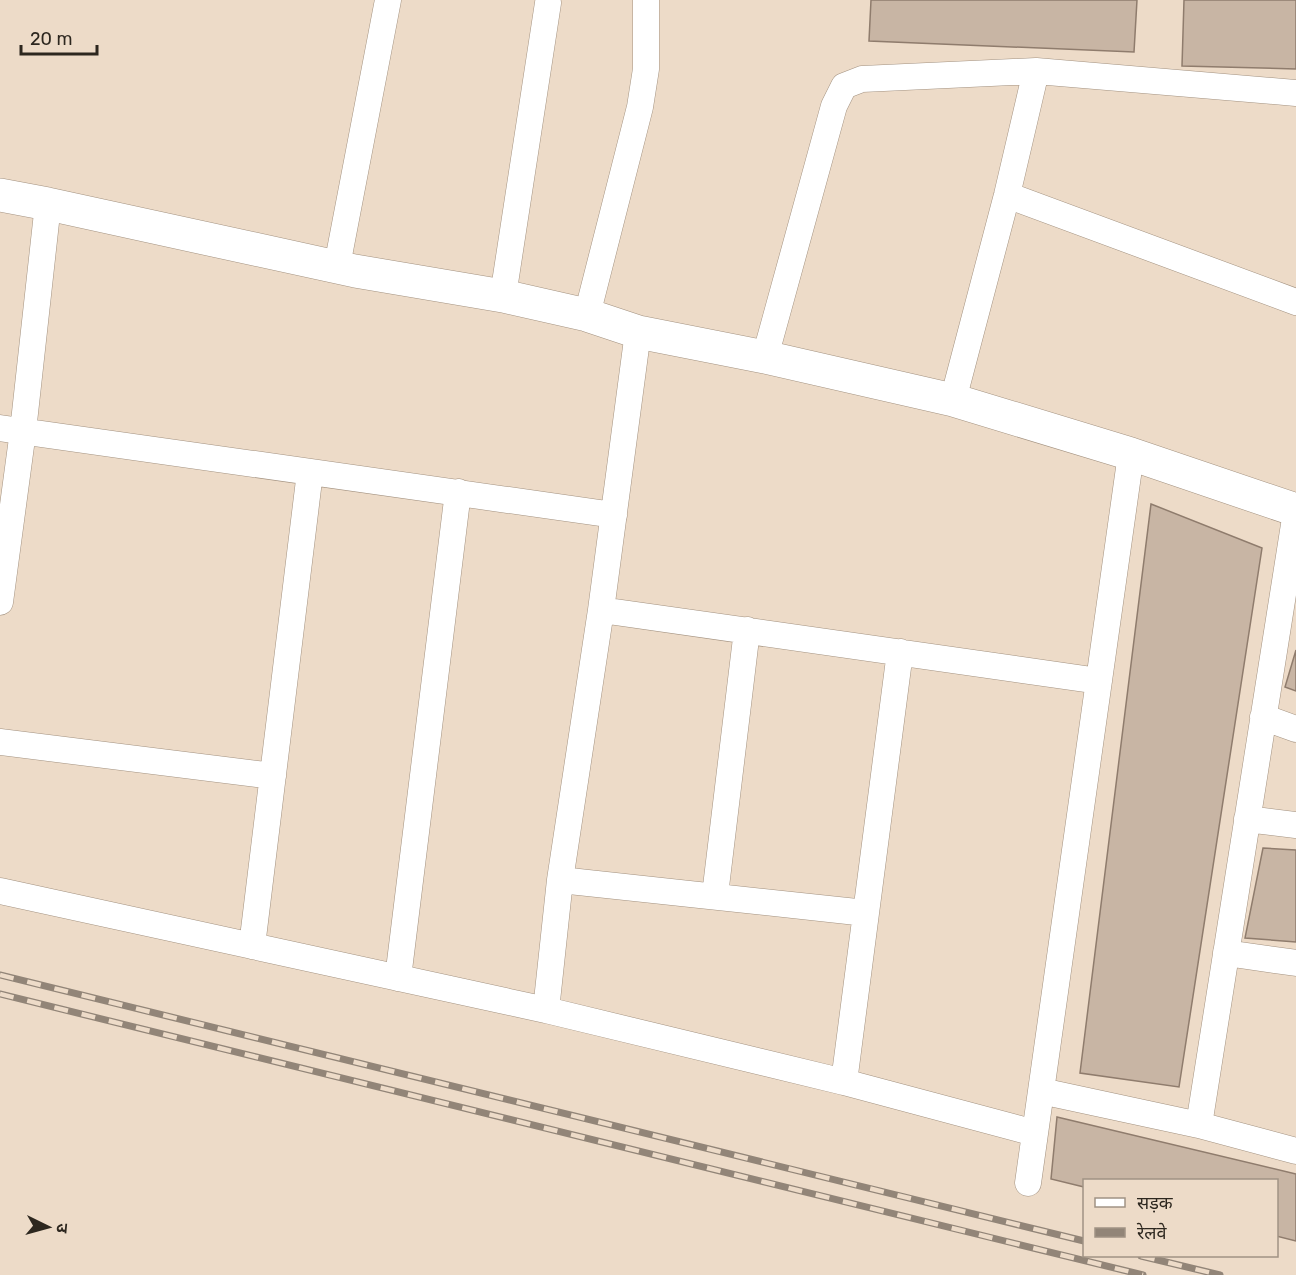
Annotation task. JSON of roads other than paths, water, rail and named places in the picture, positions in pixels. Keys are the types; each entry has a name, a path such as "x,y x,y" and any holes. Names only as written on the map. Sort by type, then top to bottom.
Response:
{"street":[{"path":"337,266 388,0"},
{"path":"587,315 640,107 646,69 646,0"},
{"path":"503,296 548,3"},
{"path":"765,357 834,106 844,86 862,79 1036,71 1296,93"},
{"path":"953,400 1007,195 1036,71"},
{"path":"0,195 355,271 503,296 587,315 638,332 765,357 953,400 1131,454 1296,511 1199,1125"},
{"path":"1007,195 1296,302"},
{"path":"0,602 11,430 48,204"},
{"path":"546,1010 560,880 601,610 638,332"},
{"path":"11,430 614,515"},
{"path":"1028,1183 1131,454"},
{"path":"252,946 310,472"},
{"path":"398,978 458,492"},
{"path":"601,610 1099,681"},
{"path":"715,895 747,630"},
{"path":"844,1082 900,652"},
{"path":"1263,717 1296,729"},
{"path":"0,741 273,776"},
{"path":"1247,819 1296,825"},
{"path":"560,880 715,895 866,914"},
{"path":"0,891 546,1010 844,1082 1035,1133"},
{"path":"1226,953 1296,963"},
{"path":"1041,1091 1199,1125 1296,1151"}],"railway":[{"path":"0,975 1083,1241"},
{"path":"0,994 1143,1275"},
{"path":"1145,1257 1220,1275"}]}
